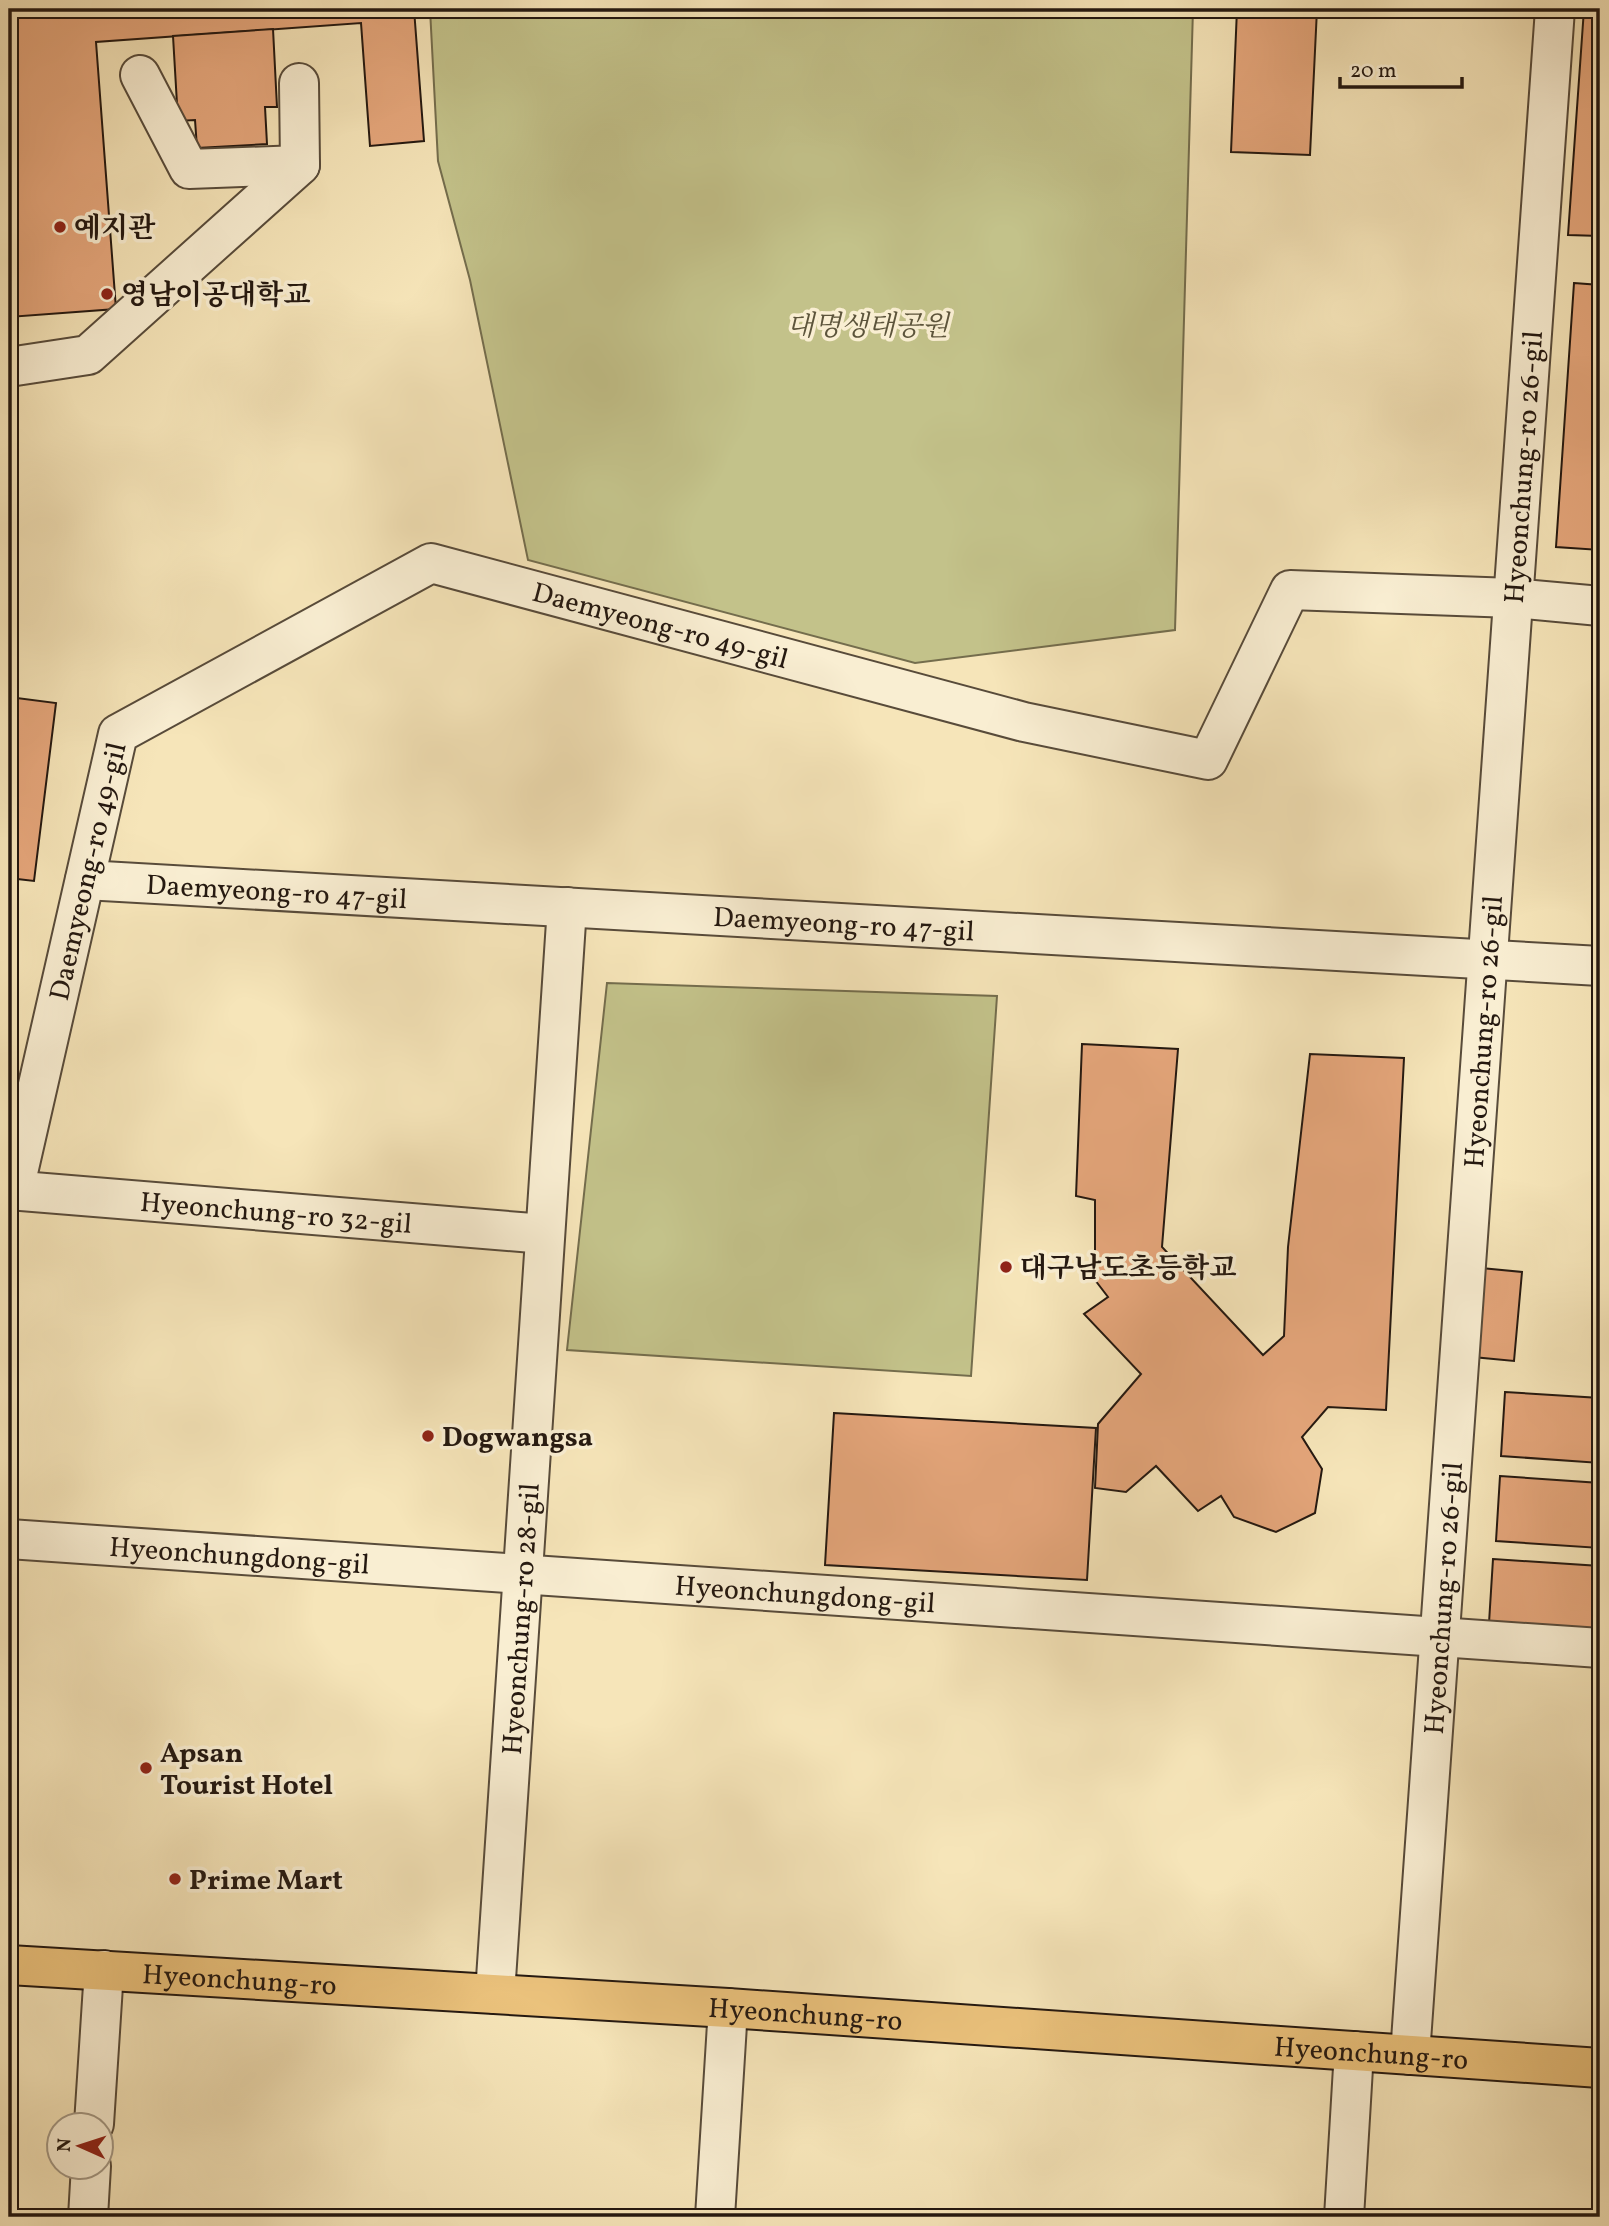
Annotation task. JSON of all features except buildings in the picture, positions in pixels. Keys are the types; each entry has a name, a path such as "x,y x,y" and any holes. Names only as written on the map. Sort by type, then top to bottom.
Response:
{"main road":[{"name":"Hyeonchung-ro","path":"9,1965 728,2008 1600,2068"}],"street":[{"name":"Hyeonchung-ro 26-gil","path":"1410,2055 1555,9"},
{"path":"140,75 189,169 300,165"},
{"path":"9,367 88,355 300,165 299,83"},
{"name":"Daemyeong-ro 49-gil","path":"11,1190 118,734 431,563 1024,722 1208,760 1290,590 1513,598 1600,606"},
{"name":"Daemyeong-ro 47-gil","path":"85,880 1600,966"},
{"name":"Hyeonchung-ro 28-gil","path":"495,1994 567,907"},
{"name":"Hyeonchung-ro 32-gil","path":"11,1190 545,1234"},
{"name":"Hyeonchungdong-gil","path":"9,1539 1600,1648"},
{"path":"95,2110 104,1970"},
{"path":"715,2217 728,2008"},
{"path":"1344,2217 1354,2051"},
{"path":"88,2217 90,2180"}],"green space":[{"name":"대명생태공원","path":"430,9 1193,9 1175,630 915,663 528,560 470,280 438,161"},
{"path":"607,983 997,996 971,1376 567,1350"}],"place":[{"name":"예지관","path":"60,227"},
{"name":"영남이공대학교","path":"107,294"},
{"name":"대구남도초등학교","path":"1006,1267"},
{"name":"Dogwangsa","path":"428,1436"},
{"name":"Apsan Tourist Hotel","path":"146,1768"},
{"name":"Prime Mart","path":"175,1879"}]}
